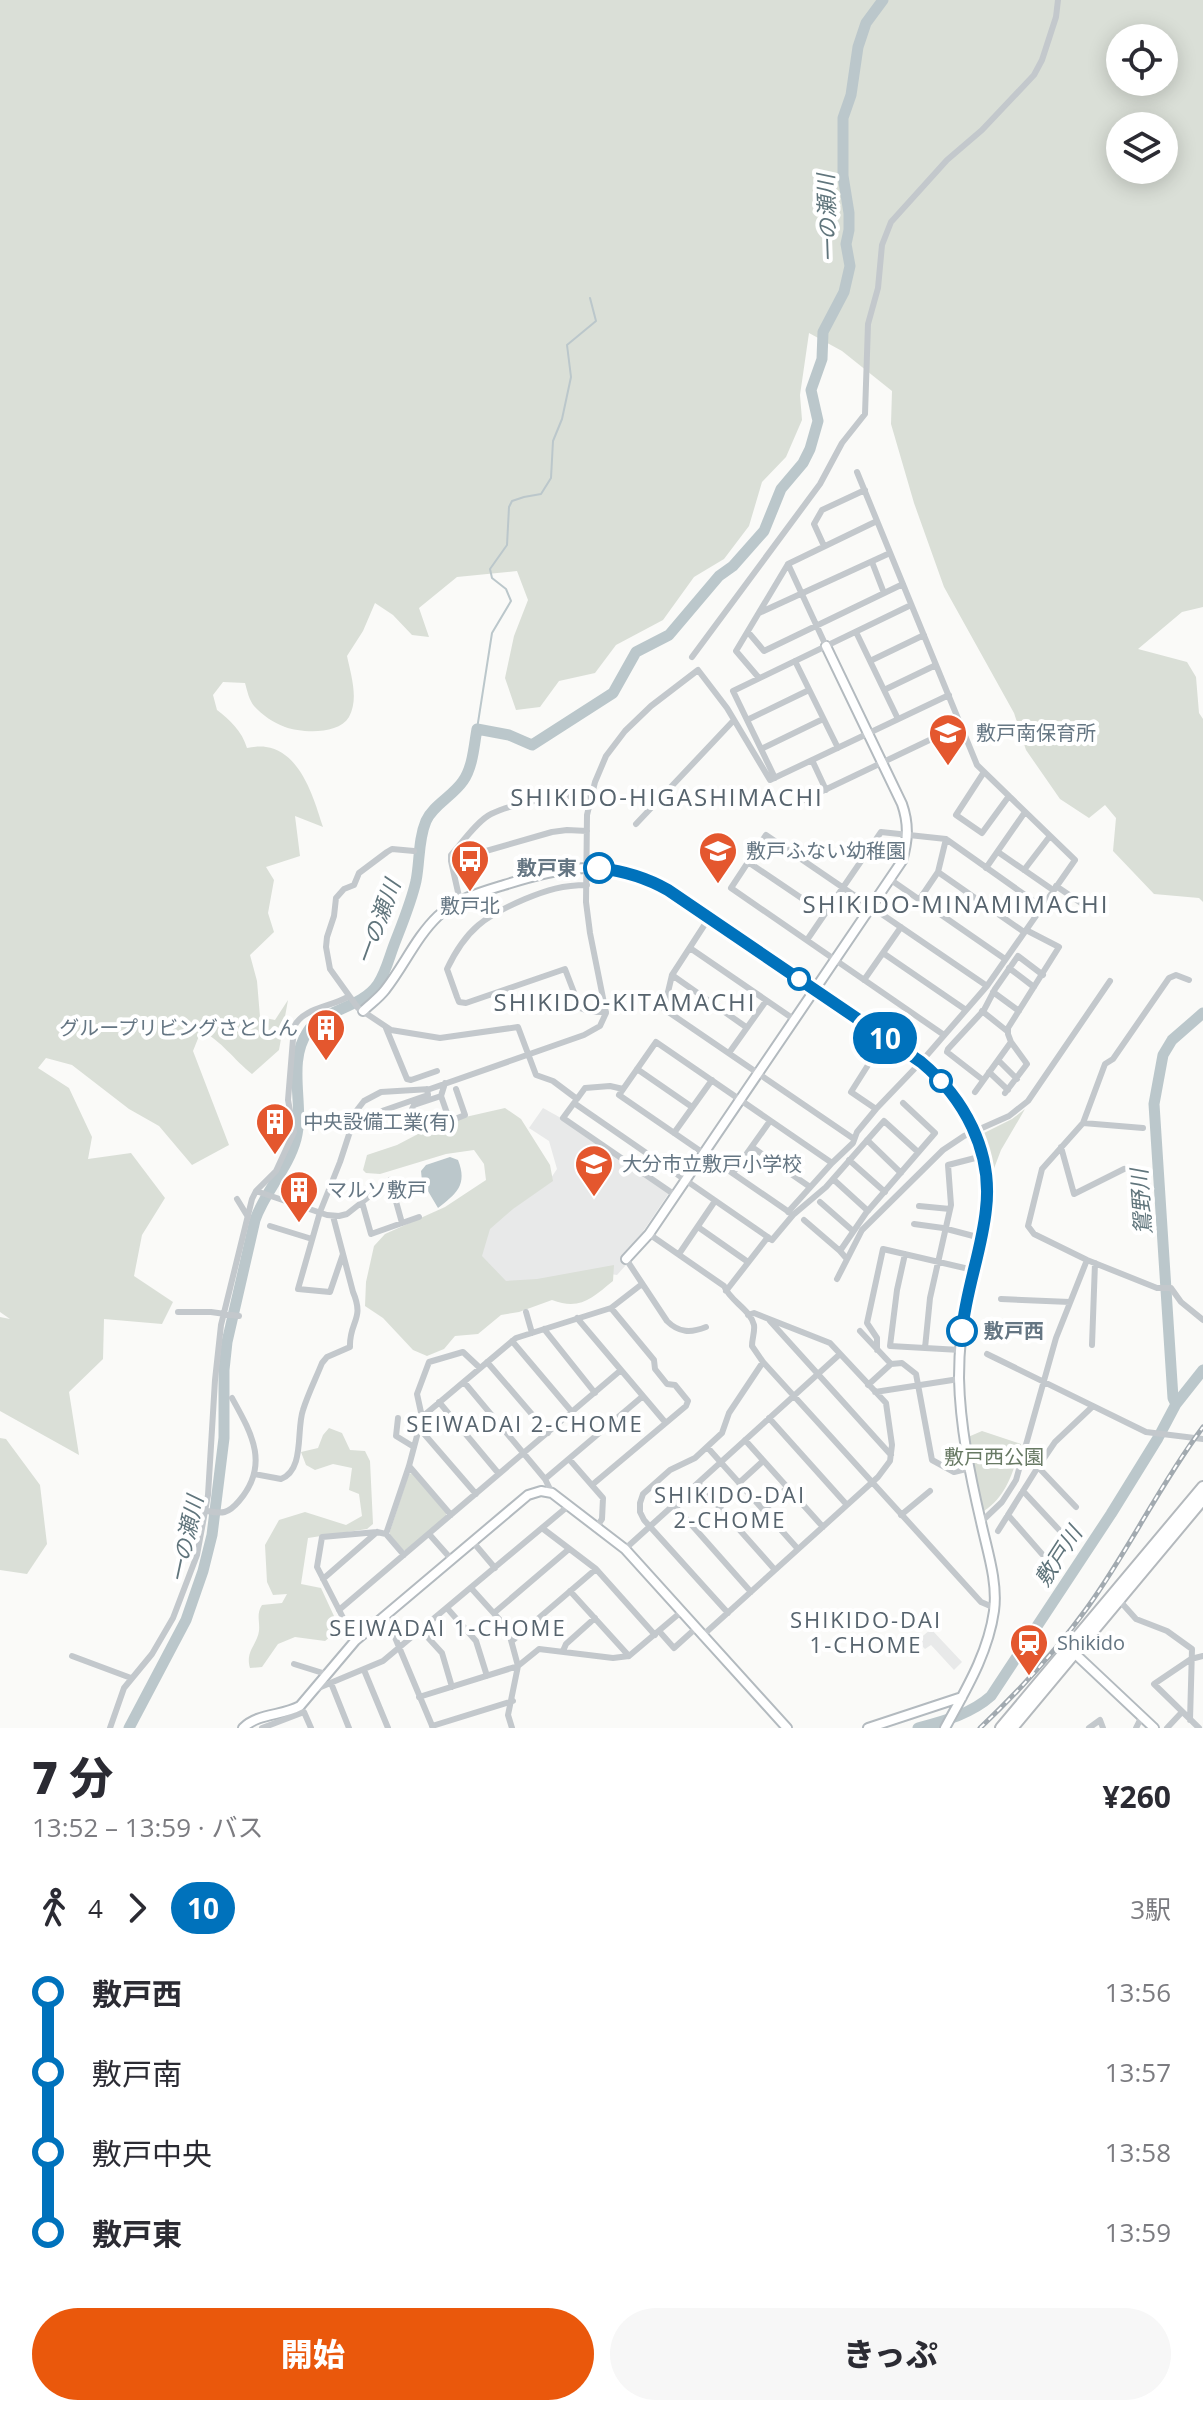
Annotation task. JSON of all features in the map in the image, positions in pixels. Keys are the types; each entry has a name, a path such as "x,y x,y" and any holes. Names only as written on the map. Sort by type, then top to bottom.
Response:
{"highway":[{"path":"1012,1728 1203,1487"},
{"path":"1001,1728 1119,1600 1203,1499"}],"street":[{"path":"692,657 820,484 842,443 865,414 868,324 878,288 882,245 891,222 947,160 982,130 1034,75 1056,17 1058,0"},
{"path":"675,1195 563,1118 574,1103 772,1240 810,1187 854,1139 876,1109 987,986 1075,860 977,765 857,472"},
{"path":"824,546 814,524 822,510 865,490"},
{"path":"759,678 736,651 788,564 877,521"},
{"path":"759,613 890,553"},
{"path":"872,562 884,593"},
{"path":"706,1327 691,1331 673,1328 626,1259 649,1234 891,880 902,861 908,835 905,814 883,763 788,564"},
{"path":"748,632 764,651 903,584"},
{"path":"775,778 733,691 911,605"},
{"path":"856,632 898,719"},
{"path":"870,661 924,635"},
{"path":"795,661 838,748"},
{"path":"884,690 936,665"},
{"path":"343,1254 330,1292 298,1289 320,1212 357,1110 364,1101 381,1092 427,1089 528,1055 593,1031 604,1019 606,1012 587,917 587,831 591,796 606,756 644,712 698,670 734,720 770,780 949,695"},
{"path":"747,720 809,690"},
{"path":"761,749 823,719"},
{"path":"636,824 734,720"},
{"path":"791,806 961,725"},
{"path":"812,760 826,790"},
{"path":"984,772 956,815 982,833 1009,796"},
{"path":"460,901 451,855 489,814 552,799 591,796"},
{"path":"986,868 1025,812"},
{"path":"451,861 552,832 587,831"},
{"path":"807,940 881,832 946,839 1042,907"},
{"path":"944,1035 731,888 766,835 987,986"},
{"path":"1024,870 1050,836"},
{"path":"919,900 938,872 946,839"},
{"path":"414,851 392,849 387,852 359,873 354,885 344,889 336,898 326,947 330,969 360,1010 391,1030 440,1038 518,1027 536,1075 553,1081 577,1099 585,1088 610,1086 623,1089"},
{"path":"998,852 1087,907"},
{"path":"748,862 825,914"},
{"path":"360,1010 385,991 434,920 460,901 543,872 588,867 621,871 654,882 816,990 921,1062 954,1096 974,1131 983,1156 987,1181 981,1238 967,1298 959,1379 970,1468 992,1570 995,1608 988,1640 945,1728"},
{"path":"938,872 1025,931 1059,947 1007,1031"},
{"path":"891,880 1005,959"},
{"path":"587,885 553,887 487,916 465,940 447,969 459,1002 466,1003 565,969 580,1008 606,1012"},
{"path":"707,921 672,975 664,1009 854,1139"},
{"path":"864,980 901,927"},
{"path":"690,948 795,1020"},
{"path":"883,953 966,1010"},
{"path":"983,1080 947,1052 982,1011 1018,956 1043,975"},
{"path":"1009,968 1034,987"},
{"path":"672,975 746,1027"},
{"path":"1189,980 1176,975 1169,978 1113,1059 1105,1064 1083,1123 1042,1169 1028,1226 1034,1234 1087,1260 1157,1288 1171,1288 1181,1302 1203,1320"},
{"path":"837,1279 862,1230 943,1150 974,1131 1009,1116 1028,1101 1110,981"},
{"path":"993,992 1019,1011"},
{"path":"110,1728 119,1699 131,1678 152,1654 173,1618 197,1555 209,1512 215,1380 226,1313 248,1217 258,1192 276,1171 294,1132 288,1100 294,1027 297,1020 305,1015 350,998"},
{"path":"729,1053 766,1001"},
{"path":"982,1011 1007,1031 1027,1064 1006,1092 989,1072"},
{"path":"386,1028 407,1079 437,1071"},
{"path":"790,1214 619,1095 656,1042 832,1163"},
{"path":"975,1092 1011,1042"},
{"path":"876,1109 851,1092 882,1043"},
{"path":"998,1060 1017,1079"},
{"path":"637,1069 692,1107"},
{"path":"674,1133 712,1080"},
{"path":"445,1083 441,1096 448,1116 455,1119 465,1115 456,1089"},
{"path":"382,1111 428,1095 427,1089"},
{"path":"421,1131 412,1109 414,1105 441,1096"},
{"path":"840,1251 868,1211 935,1133 903,1103"},
{"path":"733,1173 770,1121"},
{"path":"790,1214 833,1179 884,1121 918,1152"},
{"path":"1083,1123 1143,1128"},
{"path":"867,1140 901,1173"},
{"path":"752,1147 810,1187"},
{"path":"1061,1147 1074,1194 1124,1169"},
{"path":"925,1348 930,1298 950,1209 948,1165 983,1156"},
{"path":"849,1160 885,1192"},
{"path":"833,1179 868,1211"},
{"path":"258,1192 333,1216 347,1214 390,1180 402,1223"},
{"path":"237,1199 248,1217"},
{"path":"679,1254 715,1201"},
{"path":"362,1202 371,1234 419,1217"},
{"path":"820,1202 853,1231"},
{"path":"919,1206 950,1209"},
{"path":"254,1474 281,1479 291,1473 296,1460 302,1412 322,1363 327,1357 350,1347 350,1334 359,1317 359,1310 333,1216"},
{"path":"804,1220 846,1258"},
{"path":"914,1224 981,1238"},
{"path":"270,1226 312,1239"},
{"path":"698,1227 748,1262"},
{"path":"649,1234 724,1286 748,1315 754,1327 754,1351 763,1362 981,1602 995,1608"},
{"path":"726,1291 768,1237"},
{"path":"877,1350 877,1338 867,1323 883,1249 973,1270"},
{"path":"905,1254 890,1346 960,1350"},
{"path":"981,1522 1011,1491 1056,1338 1087,1260"},
{"path":"1092,1345 1095,1263"},
{"path":"422,1417 512,1341 611,1308 642,1284"},
{"path":"1001,1299 1070,1302"},
{"path":"592,1485 686,1406 688,1401 675,1385 667,1384 655,1369 654,1360 611,1308"},
{"path":"178,1312 238,1316"},
{"path":"526,1312 532,1333"},
{"path":"702,1636 885,1470 891,1455 886,1403 830,1343 754,1313 748,1315"},
{"path":"577,1318 665,1422"},
{"path":"769,1320 891,1455"},
{"path":"544,1329 595,1393"},
{"path":"860,1331 891,1364"},
{"path":"512,1341 572,1412"},
{"path":"386,1534 422,1417 417,1394 429,1362 463,1352 480,1368"},
{"path":"625,1549 840,1354"},
{"path":"987,1354 1092,1407 1150,1432 1203,1439"},
{"path":"487,1362 548,1433"},
{"path":"728,1613 650,1527 640,1512 640,1503 643,1494 670,1470 689,1462 722,1433 729,1413 763,1362"},
{"path":"868,1385 891,1364 902,1363 916,1374 932,1460 954,1472 970,1468"},
{"path":"339,1610 621,1370"},
{"path":"875,1392 959,1379"},
{"path":"464,1382 545,1479 552,1493 625,1549 787,1728"},
{"path":"545,1479 643,1396"},
{"path":"209,1512 221,1514 232,1509 245,1494 254,1474 255,1448 232,1398"},
{"path":"439,1402 499,1474"},
{"path":"998,1531 1055,1442 1092,1407"},
{"path":"398,1418 396,1436 414,1447"},
{"path":"769,1418 847,1505"},
{"path":"419,1428 476,1494"},
{"path":"745,1440 823,1527"},
{"path":"708,1448 798,1549"},
{"path":"569,1459 603,1498 602,1519 596,1528"},
{"path":"739,1483 763,1461"},
{"path":"1022,1461 1038,1467 1076,1507"},
{"path":"409,1466 451,1515"},
{"path":"698,1483 775,1570"},
{"path":"764,1510 787,1488"},
{"path":"262,1728 287,1719 301,1709 355,1641 528,1495 541,1491 552,1493"},
{"path":"901,1515 930,1491"},
{"path":"1023,1491 1062,1533"},
{"path":"674,1505 751,1592"},
{"path":"314,1690 383,1661 567,1507"},
{"path":"1008,1515 1042,1554"},
{"path":"542,1528 596,1569 674,1648 695,1629"},
{"path":"323,1579 377,1532"},
{"path":"355,1641 317,1567 322,1537 377,1532 386,1534 404,1555"},
{"path":"429,1534 452,1560"},
{"path":"473,1542 495,1568"},
{"path":"494,1613 569,1549"},
{"path":"512,1641 596,1569"},
{"path":"471,1588 508,1629 512,1641 518,1666 508,1715 512,1728"},
{"path":"570,1591 629,1656"},
{"path":"1119,1600 1136,1619 1167,1631 1193,1652 1190,1720"},
{"path":"447,1608 476,1641 487,1676"},
{"path":"419,1697 518,1666 539,1649 613,1658 629,1656 681,1612"},
{"path":"386,1616 432,1727 513,1701"},
{"path":"563,1651 566,1644 595,1618"},
{"path":"421,1630 442,1653 452,1687"},
{"path":"1071,1650 1154,1728"},
{"path":"72,1656 131,1678"},
{"path":"1199,1728 1154,1684 1191,1659 1203,1656"},
{"path":"294,1664 326,1674"},
{"path":"364,1670 388,1728"},
{"path":"331,1683 349,1728"},
{"path":"868,1728 962,1697"},
{"path":"243,1728 257,1718 301,1709"},
{"path":"301,1709 311,1728"},
{"path":"1167,1728 1182,1712"},
{"path":"1136,1728 1142,1716"},
{"path":"287,1719 290,1728"},
{"path":"1089,1728 1100,1720 1103,1728"}],"shaded area":[{"name":"大分市立敷戸小学校","path":"543,1108 669,1193 621,1257 626,1265 617,1275 604,1273 507,1286 481,1261 483,1230 547,1184 557,1169 549,1141 529,1128"},
{"path":"450,1157 458,1160 461,1182 455,1193 438,1208 422,1181 421,1171 426,1165"},
{"path":"931,1629 962,1662 954,1670 931,1645 925,1649 917,1641"}],"green space":[{"path":"0,0 1203,0 1203,607 1182,612 1138,649 1187,662 1196,677 1199,713 1203,719 1203,902 1199,898 1154,894 1113,851 1116,818 1105,805 1089,818 1060,799 1026,750 1014,713 944,587 914,503 891,424 892,391 842,351 809,333 800,395 802,420 786,457 762,482 749,526 724,559 694,577 663,620 616,645 595,673 559,681 540,707 516,710 505,678 514,636 528,600 517,571 457,577 419,608 429,637 412,635 393,615 375,603 363,631 347,656 353,703 349,717 337,727 310,731 285,727 254,706 245,683 223,682 213,695 217,710 235,726 247,748 264,747 278,751 297,767 323,827 295,816 300,856 266,867 274,880 268,913 274,932 250,955 257,981 260,1017 275,1020 288,1000 279,1050 252,1074 201,1031 193,1051 229,1145 192,1165 159,1126 129,1109 72,1065 46,1058 38,1068 69,1088 92,1137 88,1159 131,1153 165,1198 142,1235 134,1276 173,1302 162,1324 104,1319 103,1359 69,1392 79,1455 0,1411 0,1317 10,1319 0,1312"},
{"path":"505,1108 521,1119 550,1165 553,1181 490,1229 482,1256 506,1281 537,1279 614,1265 613,1281 585,1301 570,1304 552,1300 501,1315 478,1334 455,1336 444,1349 427,1356 413,1350 383,1318 365,1306 366,1282 374,1246 385,1234 445,1207 486,1180 484,1164 474,1150 446,1154 380,1174 366,1173 363,1170 367,1155 397,1145 439,1123"},
{"path":"1025,1109 1001,1150 990,1179 980,1135"},
{"path":"329,1428 342,1433 350,1450 365,1451 370,1461 373,1524 367,1529 308,1538 301,1584 321,1588 340,1629 325,1641 295,1637 278,1644 262,1667 250,1668 249,1657 259,1631 260,1608 262,1605 282,1603 287,1594 273,1595 267,1582 265,1545 279,1520 305,1512 346,1525 362,1516 359,1494 349,1490 352,1468 333,1464 315,1470 306,1465 301,1452 318,1448"},
{"name":"敷戸西公園","path":"982,1431 1021,1444 1004,1490 984,1511 980,1507 968,1437"},
{"path":"0,1438 6,1439 40,1485 47,1544 27,1574 0,1570"},
{"path":"412,1473 446,1516 403,1550 390,1531 409,1474"}],"waterway":[{"name":"一の瀬川","path":"129,1728 186,1620 203,1571 212,1535 224,1438 227,1342 255,1220 296,1139 299,1112 297,1070 302,1043 315,1024 362,999 381,979 414,889 426,821 466,775 477,729 509,735 532,745 613,693 636,652 669,635 719,576 733,566 764,531 781,489 803,463 818,421 811,390 822,359 823,332 844,292 850,266 846,244 849,213 843,176 843,118 866,23 883,0"},
{"path":"477,729 492,633 511,601 506,589 492,578 490,569 507,545 512,501 541,494 551,478 553,441 562,419 571,377 567,345 596,321 590,298"},
{"name":"鴛野川","path":"1176,1404 1173,1398 1154,1104 1163,1055 1172,1040 1203,1013"},
{"name":"敷戸川","path":"918,1728 966,1712 991,1696 1111,1514 1176,1404 1203,1370"}],"railway":[{"path":"980,1728 1036,1671 1087,1608 1203,1427"}],"bus line":[{"name":"10","path":"599,868 621,871 668,890 921,1062 954,1096 974,1131 983,1156 987,1181 986,1209 962,1331"}],"place":[{"name":"敷戸南保育所","path":"948,767"},
{"name":"敷戸東","path":"599,868"},
{"name":"敷戸ふない幼稚園","path":"718,885"},
{"name":"敷戸北","path":"470,893"},
{"name":"グループリビングさとしん","path":"326,1062"},
{"name":"中央設備工業(有)","path":"275,1156"},
{"name":"大分市立敷戸小学校","path":"594,1198"},
{"name":"マルソ敷戸","path":"299,1224"},
{"name":"敷戸西","path":"962,1331"},
{"name":"Shikido","path":"1029,1677"}],"district":[{"name":"SHIKIDO-HIGASHIMACHI","path":"667,798"},
{"name":"SHIKIDO-MINAMIMACHI","path":"956,905"},
{"name":"SHIKIDO-KITAMACHI","path":"625,1003"},
{"name":"SEIWADAI 2-CHOME","path":"525,1424"},
{"name":"SHIKIDO-DAI 2-CHOME","path":"730,1508"},
{"name":"SEIWADAI 1-CHOME","path":"448,1628"},
{"name":"SHIKIDO-DAI 1-CHOME","path":"866,1632"}]}
